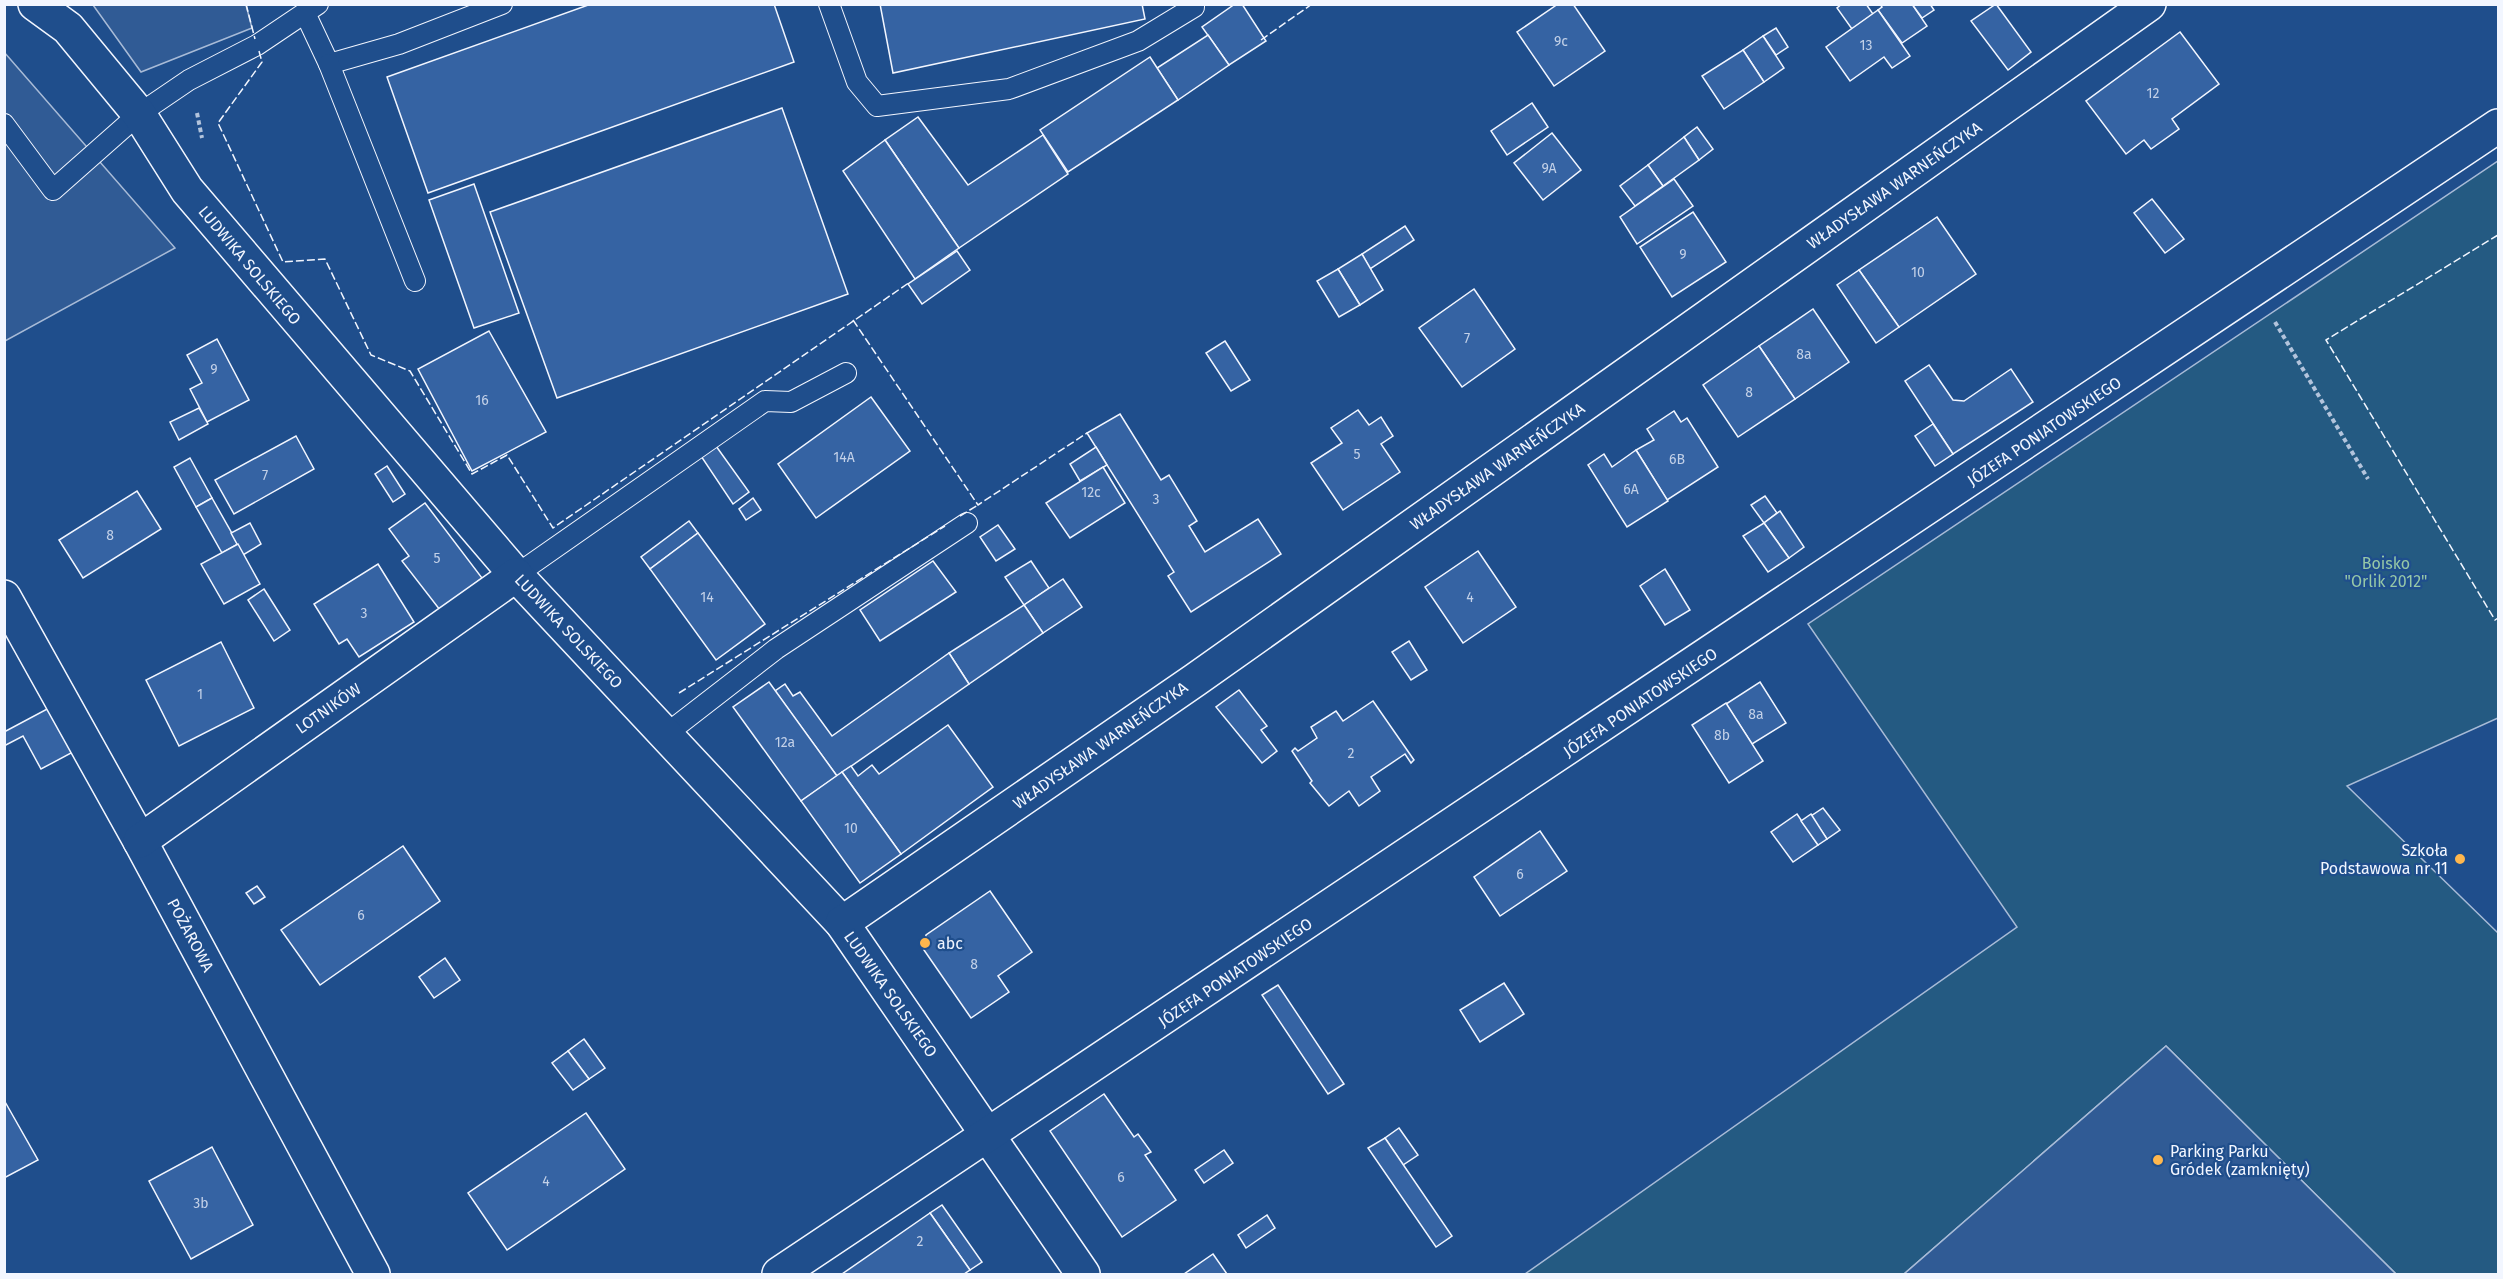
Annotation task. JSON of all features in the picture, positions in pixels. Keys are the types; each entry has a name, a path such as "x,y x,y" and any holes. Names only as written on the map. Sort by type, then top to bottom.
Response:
{"street":[{"name":"LUDWIKA SOLSKIEGO","path":"35,4 68,28 139,114 187,190 516,575 842,923 1083,1275"},
{"name":"WŁADYSŁAWA WARNEŃCZYKA","path":"842,923 1195,680 2150,4"},
{"name":"JÓZEFA PONIATOWSKIEGO","path":"779,1275 2499,126"},
{"name":"LOTNIKÓW","path":"140,841 516,575"},
{"name":"POŻAROWA","path":"4,597 140,841 373,1275"}],"lane":[{"path":"329,64 399,44 502,4"},
{"path":"829,4 857,82 877,106 1009,89 1137,41 1194,7 1194,4"},
{"path":"4,124 53,190 139,114 189,80 257,45 311,9 329,64 415,281"},
{"path":"516,575 765,401 791,402 846,373"},
{"path":"665,735 776,649 967,523"}],"path":[{"path":"189,80 202,143"},
{"path":"2279,328 2368,478"}],"green space":[{"name":"Boisko \"Orlik 2012\"","path":"2498,161 2498,718 2347,786 2498,933 2498,1274 2396,1274 2166,1046 1904,1274 1525,1274 2017,927 1808,624"}],"shaded area":[{"path":"93,5 246,5 252,28 141,72"},
{"path":"4,52 175,248 5,341 4,341"},
{"name":"Parking Parku Gródek (zamknięty)","path":"2166,1046 2396,1274 1904,1274"}],"building":[{"path":"591,4 774,4 794,62 428,193 387,77"},
{"path":"880,4 1142,4 1145,19 893,73"},
{"path":"1235,4 1242,4 1266,41 1229,65 1202,27"},
{"path":"1558,4 1573,4 1605,51 1554,86 1517,32"},
{"path":"1842,4 1866,4 1873,14 1852,29 1837,8"},
{"path":"1880,4 1912,4 1927,26 1902,43 1878,10 1882,7"},
{"path":"1912,4 1930,4 1934,10 1922,18"},
{"path":"1996,4 2031,52 2008,70 1971,21"},
{"path":"1878,10 1910,56 1892,68 1884,57 1850,81 1826,47"},
{"path":"1776,28 1788,47 1776,55 1763,36"},
{"path":"2180,32 2219,84 2172,119 2179,129 2151,149 2144,140 2126,154 2086,101"},
{"path":"1208,35 1229,65 1178,100 1157,68"},
{"path":"1763,36 1784,68 1764,82 1743,50"},
{"path":"1743,50 1764,82 1724,109 1702,76"},
{"path":"1150,57 1178,100 1068,172 1040,130"},
{"path":"1532,103 1548,127 1507,155 1491,131"},
{"path":"782,108 848,294 557,398 490,212"},
{"path":"918,117 968,185 1043,135 1068,174 959,248 885,140"},
{"path":"1697,127 1713,149 1699,160 1684,137"},
{"path":"1552,133 1581,170 1543,200 1514,163"},
{"path":"1684,137 1699,160 1663,186 1648,165"},
{"path":"885,140 959,248 915,279 843,171"},
{"path":"1648,165 1663,186 1635,206 1620,186"},
{"path":"1674,179 1693,206 1637,244 1620,217"},
{"path":"474,184 519,313 474,328 429,200"},
{"path":"2152,199 2184,239 2165,253 2134,213"},
{"path":"1693,212 1726,262 1672,297 1640,247"},
{"path":"1937,217 1976,274 1899,327 1859,270"},
{"path":"1405,226 1414,240 1370,269 1362,254"},
{"path":"957,251 970,270 922,304 908,284"},
{"path":"1362,254 1383,290 1360,305 1338,269"},
{"path":"1338,269 1360,305 1339,317 1317,281"},
{"path":"1859,270 1899,327 1876,343 1837,285"},
{"path":"1474,289 1515,349 1462,387 1419,328"},
{"path":"1813,309 1849,362 1795,399 1759,346"},
{"path":"489,331 546,432 472,471 418,369"},
{"path":"217,339 249,400 207,422 190,389 202,383 187,355"},
{"path":"1225,341 1250,380 1231,391 1206,353"},
{"path":"1759,346 1795,399 1738,437 1703,385"},
{"path":"1929,365 1953,400 1964,401 2011,369 2033,402 1953,454 1905,381"},
{"path":"871,397 910,451 816,518 778,464"},
{"path":"199,408 208,424 179,440 170,422"},
{"path":"1358,410 1369,425 1381,417 1393,436 1381,444 1400,472 1343,510 1311,463 1342,443 1331,428"},
{"path":"1674,411 1681,422 1687,418 1718,467 1667,500 1636,450 1654,440 1647,429"},
{"path":"1120,414 1161,480 1169,475 1197,521 1189,526 1205,552 1258,519 1281,554 1191,612 1168,576 1174,572 1087,433"},
{"path":"1933,424 1953,454 1935,466 1915,436"},
{"path":"296,436 314,469 234,514 215,480"},
{"path":"716,446 749,492 733,504 701,456"},
{"path":"1096,447 1107,465 1080,481 1070,464"},
{"path":"1636,450 1668,501 1627,527 1588,465 1604,454 1612,467"},
{"path":"190,458 212,498 196,507 174,467"},
{"path":"387,466 405,494 393,502 375,474"},
{"path":"1103,467 1125,503 1070,538 1046,503"},
{"path":"137,491 161,529 83,578 59,540"},
{"path":"1765,496 1777,513 1764,523 1751,505"},
{"path":"212,498 238,544 222,553 196,507"},
{"path":"753,498 761,510 746,520 739,509"},
{"path":"425,503 482,578 440,610 402,561 409,556 389,529"},
{"path":"1780,511 1804,547 1789,558 1764,523"},
{"path":"689,521 698,533 650,569 641,557"},
{"path":"250,523 261,544 243,555 231,533"},
{"path":"1764,523 1789,558 1768,572 1743,536"},
{"path":"998,525 1015,549 996,561 980,537"},
{"path":"698,533 765,624 716,660 650,569"},
{"path":"238,544 260,584 224,604 201,564"},
{"path":"1478,551 1516,607 1463,643 1425,587"},
{"path":"933,561 956,592 880,641 860,610"},
{"path":"1031,561 1049,588 1024,605 1005,577"},
{"path":"378,564 414,622 359,657 347,639 339,644 314,604"},
{"path":"1665,569 1690,610 1665,625 1640,586"},
{"path":"1063,579 1082,607 1043,633 1024,605"},
{"path":"264,589 290,630 274,641 248,600"},
{"path":"1024,605 1043,633 969,684 949,653"},
{"path":"1409,641 1427,670 1411,680 1392,652"},
{"path":"221,642 254,708 179,746 146,680"},
{"path":"949,653 969,684 837,776 775,691 785,684 793,696 800,692 832,736"},
{"path":"769,682 837,776 801,801 733,707"},
{"path":"1760,682 1786,723 1752,744 1726,704"},
{"path":"1239,690 1267,726 1261,730 1277,751 1262,763 1216,707"},
{"path":"1373,701 1414,760 1411,763 1405,754 1371,777 1380,791 1359,806 1349,791 1329,806 1310,783 1312,781 1292,751 1295,748 1298,751 1317,738 1311,727 1336,711 1343,721"},
{"path":"1726,703 1763,761 1729,783 1692,725"},
{"path":"49,708 73,752 41,769 23,736 4,746 4,732"},
{"path":"948,725 993,787 901,854 842,772 851,766 858,776 872,765 879,774"},
{"path":"842,772 901,854 860,883 801,801"},
{"path":"1823,808 1840,830 1827,839 1811,816"},
{"path":"1797,814 1818,845 1793,862 1771,832"},
{"path":"1811,814 1827,839 1818,845 1801,821"},
{"path":"1540,831 1567,871 1500,916 1474,877"},
{"path":"403,846 440,901 320,985 281,930"},
{"path":"257,886 265,897 254,904 246,893"},
{"path":"990,891 1032,952 998,976 1009,992 971,1018 924,950 926,935"},
{"path":"445,958 460,980 434,998 419,977"},
{"path":"1504,983 1524,1014 1480,1042 1460,1010"},
{"path":"1278,985 1344,1084 1328,1094 1262,995"},
{"path":"584,1039 605,1068 589,1079 568,1051"},
{"path":"568,1051 589,1079 573,1090 552,1063"},
{"path":"1104,1094 1134,1137 1138,1134 1151,1152 1145,1155 1176,1200 1122,1237 1050,1131"},
{"path":"4,1100 38,1160 4,1178"},
{"path":"586,1113 625,1169 507,1250 468,1193"},
{"path":"1399,1128 1418,1155 1403,1165 1385,1138"},
{"path":"1385,1138 1452,1236 1436,1247 1368,1148"},
{"path":"212,1147 253,1225 191,1259 149,1181"},
{"path":"1224,1150 1233,1163 1204,1183 1195,1170"},
{"path":"942,1205 982,1262 970,1270 930,1213"},
{"path":"930,1213 970,1270 964,1274 842,1274"},
{"path":"1267,1215 1275,1228 1246,1248 1238,1235"},
{"path":"1213,1254 1227,1274 1184,1274"}],"fence":[{"path":"246,4 255,39"},
{"path":"1261,40 1312,4"},
{"path":"259,51 262,62 218,123 283,262 325,259 371,355 410,371 472,474 507,455 553,528 910,282"},
{"path":"2498,235 2326,340 2495,620 2498,618"},
{"path":"853,320 978,505 1087,433"},
{"path":"960,516 978,505"},
{"path":"679,693 945,526"}],"place":[{"name":"Szkoła Podstawowa nr 11","path":"2460,859"},
{"name":"abc","path":"925,943"},
{"name":"Parking Parku Gródek (zamknięty)","path":"2158,1160"}]}
